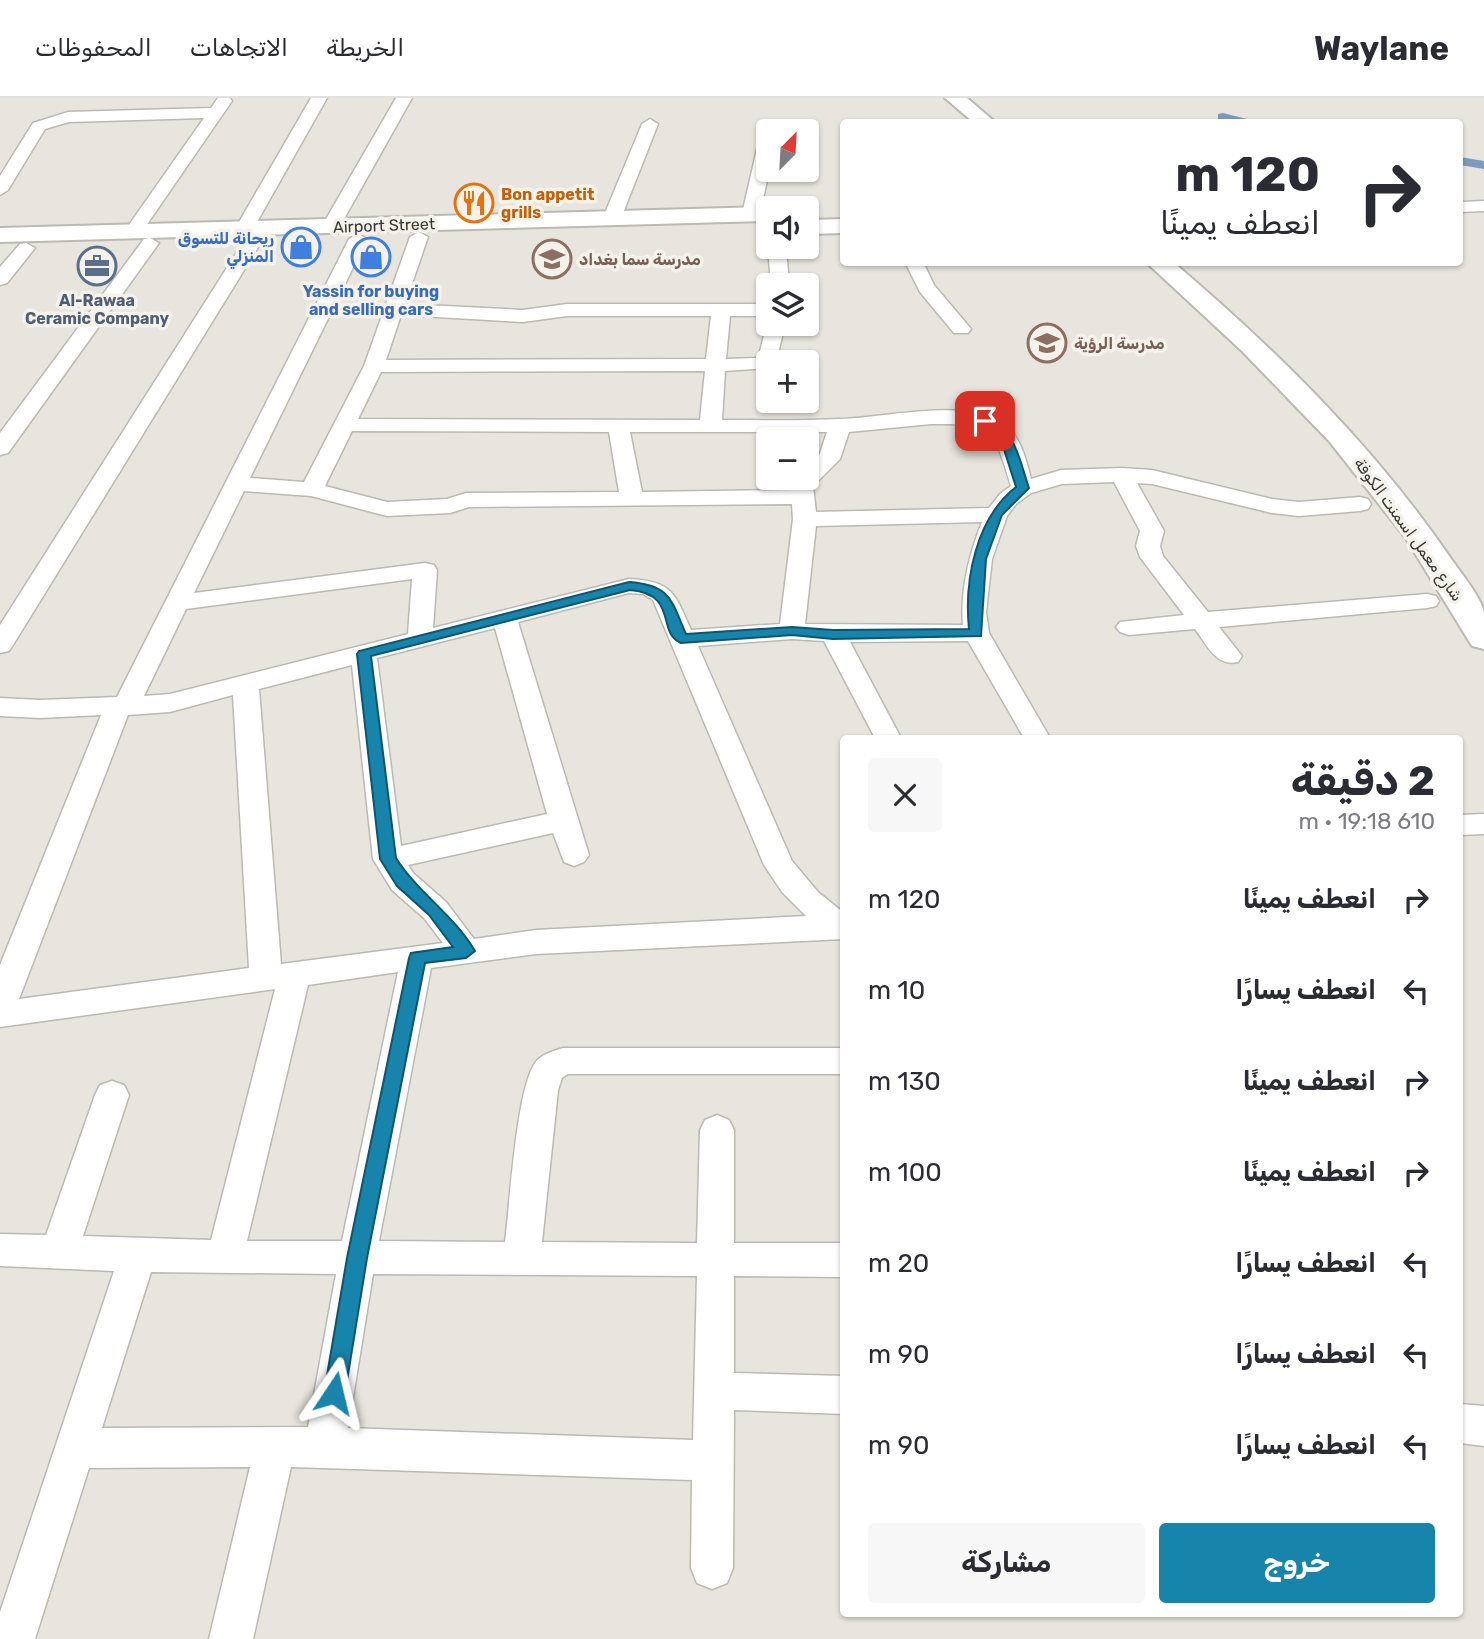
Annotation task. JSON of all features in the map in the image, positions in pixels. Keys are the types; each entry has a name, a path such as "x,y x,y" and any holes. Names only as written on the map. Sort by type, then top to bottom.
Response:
{"main road":[{"path":"947,102 957,119"},
{"path":"947,102 979,119"},
{"path":"819,213 840,212"},
{"name":"Airport Street","path":"301,234 331,226 612,218 756,219"},
{"name":"Airport Street","path":"0,235 142,237 301,234 358,239 756,219"},
{"path":"819,227 840,226"},
{"name":"Airport Street","path":"0,248 142,237"},
{"name":"شارع معمل اسمنت الكوفة","path":"1136,266 1181,294"},
{"name":"شارع معمل اسمنت الكوفة","path":"1161,266 1197,323 1279,392 1328,424 1379,482 1450,580 1484,639"}],"street":[{"path":"0,448 142,237 226,98"},
{"path":"0,645 319,98"},
{"path":"331,226 404,98"},
{"path":"0,190 39,126 52,120 68,117 216,113"},
{"path":"612,218 650,124"},
{"path":"1463,207 1484,206"},
{"path":"312,489 374,366 419,237"},
{"path":"0,1005 121,707 177,603 358,239"},
{"path":"0,279 26,248"},
{"path":"914,266 927,287 961,329"},
{"path":"395,309 523,316 567,310 756,310"},
{"path":"715,425 710,419 720,310"},
{"path":"374,366 748,365 762,363 769,358 773,336"},
{"path":"344,425 840,426 931,418 985,421 1000,428 1023,488"},
{"path":"618,425 632,499"},
{"path":"792,631 804,508 802,484 830,459 840,426"},
{"path":"1122,475 1152,531 1148,546 1152,557 1229,656"},
{"path":"1036,735 976,633 974,612 980,559 996,515 1008,499 1023,488 1061,477 1122,475 1152,477 1272,506 1299,509 1360,504"},
{"path":"236,484 312,489 387,509 450,506 466,500 632,499 996,515"},
{"path":"177,603 425,570 420,639"},
{"path":"0,707 40,709 170,703 629,586 649,587 663,596 779,865 800,896 840,926"},
{"path":"1129,627 1427,601"},
{"path":"504,617 574,855"},
{"path":"681,639 792,631 833,634 976,633"},
{"path":"833,634 886,735"},
{"path":"364,654 388,859 403,882 435,910 466,951"},
{"path":"225,1257 280,976 245,683"},
{"path":"388,859 564,820"},
{"path":"1463,825 1484,824"},
{"path":"0,1014 536,942 840,927"},
{"path":"325,1447 357,1258 417,958"},
{"path":"522,1258 541,1090 548,1070 563,1060 840,1061"},
{"path":"59,1252 112,1095"},
{"path":"712,1568 717,1130"},
{"path":"3,1256 59,1252 225,1257 840,1260"},
{"path":"12,1617 77,1448 138,1255"},
{"path":"716,1391 840,1395"},
{"path":"1463,1424 1484,1426"},
{"path":"231,1639 275,1447"},
{"path":"77,1448 325,1447 715,1461"}],"waterway":[{"path":"1223,117 1231,119"},
{"path":"1463,162 1484,165"}],"place":[{"name":"Bon appetit grills","path":"474,203"},
{"name":"ريحانة للتسوق المنزلي","path":"301,247"},
{"name":"Yassin for buying and selling cars","path":"371,257"},
{"name":"مدرسة سما بغداد","path":"552,259"},
{"name":"Al-Rawaa Ceramic Company","path":"97,266"},
{"name":"مدرسة الرؤية","path":"1047,343"}],"route":[{"path":"334,1393 357,1258 417,958 466,951 435,910 403,882 388,859 364,654 629,586 649,587 663,596 681,639 792,631 833,634 976,633 974,612 980,559 996,515 1008,499 1023,488 1000,428 985,421"}]}
